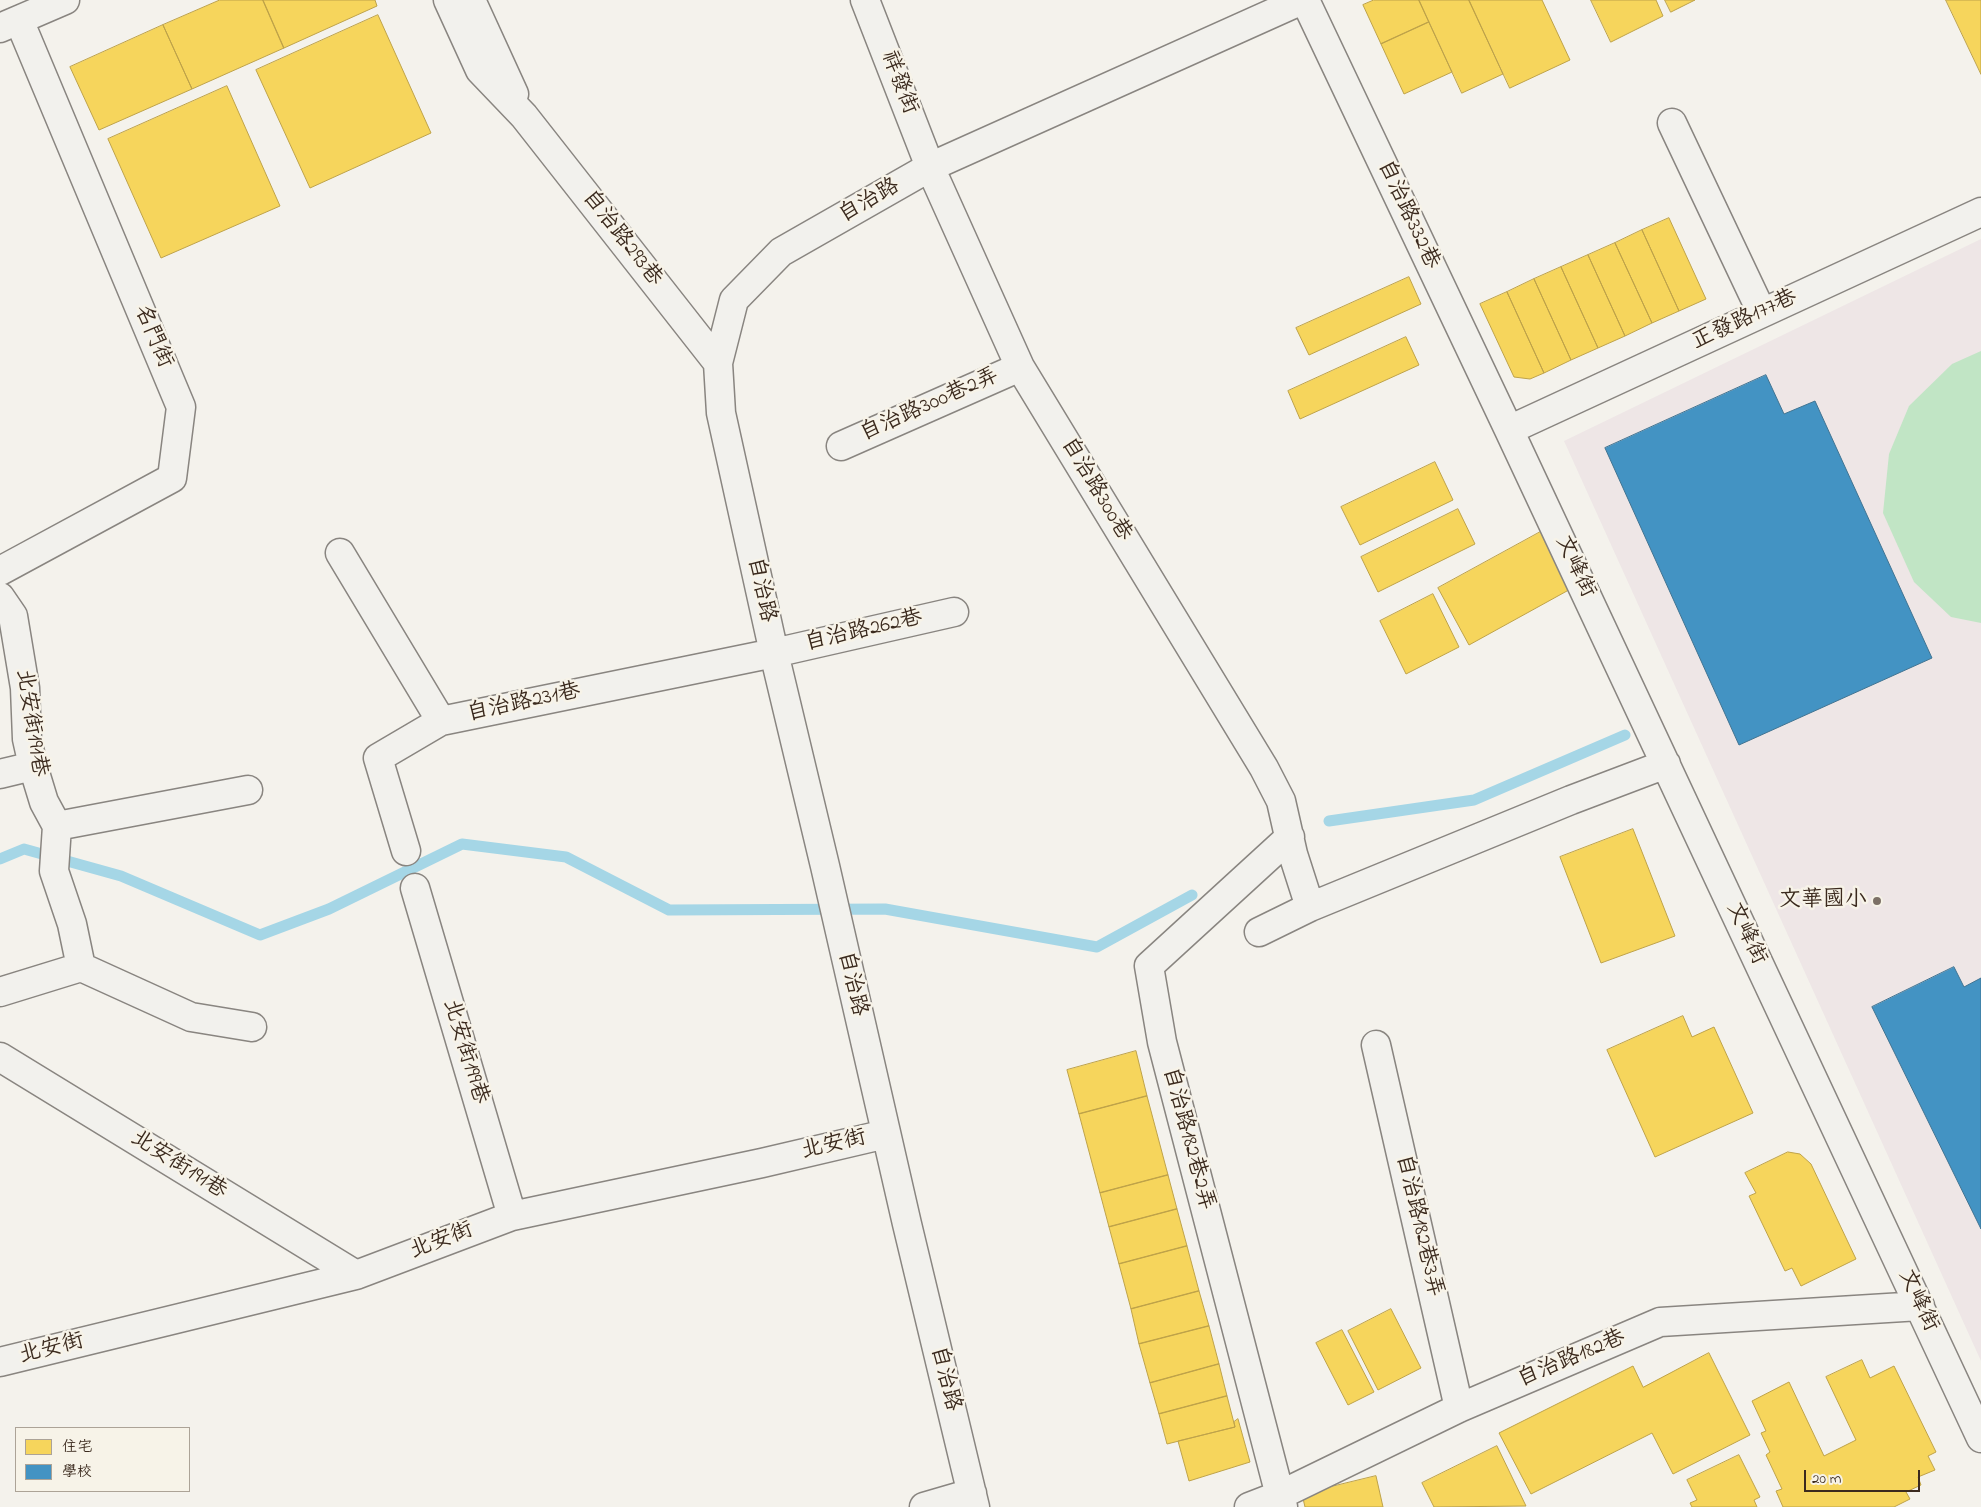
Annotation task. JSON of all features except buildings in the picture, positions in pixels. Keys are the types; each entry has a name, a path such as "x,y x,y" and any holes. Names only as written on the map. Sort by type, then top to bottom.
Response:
{"street":[{"path":"10,24 65,0"},
{"path":"448,0 480,70 524,116"},
{"path":"471,0 524,116"},
{"name":"祥發街","path":"865,0 930,167"},
{"name":"自治路","path":"974,1500 886,1134 774,653 721,413 718,363 734,300 781,252 930,167 1303,0"},
{"name":"自治路332巷","path":"1303,0 1510,430"},
{"name":"名門街","path":"0,571 172,478 181,407 10,24"},
{"name":"自治路293巷","path":"524,116 718,363"},
{"path":"1672,123 1762,313"},
{"name":"自治路300巷","path":"930,167 1020,366 1264,768 1282,801 1293,854 1310,907"},
{"name":"正發路177巷","path":"1510,430 1981,212"},
{"name":"自治路300巷2弄","path":"841,446 1020,366"},
{"name":"文峰街","path":"1510,430 1981,1438"},
{"path":"340,553 441,721"},
{"name":"北安街191巷","path":"0,597 13,616 25,688 27,739 56,849 81,967"},
{"name":"自治路262巷","path":"774,653 954,612"},
{"name":"自治路231巷","path":"406,851 378,758 441,721 774,653"},
{"path":"1259,932 1310,907 1571,800 1666,764"},
{"path":"0,774 33,766"},
{"path":"56,849 248,790"},
{"name":"自治路182巷2弄","path":"1281,1501 1162,1042 1149,966 1290,837"},
{"name":"北安街199巷","path":"415,888 512,1216"},
{"path":"0,992 81,967 191,1017 252,1027"},
{"name":"自治路182巷3弄","path":"1376,1045 1459,1408"},
{"name":"北安街191巷","path":"0,1057 356,1275"},
{"name":"北安街","path":"0,1362 356,1275 512,1216 753,1165 886,1134"},
{"name":"自治路182巷","path":"1249,1507 1281,1501 1459,1408 1660,1322 1920,1306"},
{"path":"924,1507 974,1500"}],"shaded area":[{"name":"文華國小","path":"1981,239 1981,1361 1564,441"}],"green space":[{"path":"1981,351 1981,623 1951,617 1914,582 1883,513 1889,454 1909,406 1952,364"}],"waterway":[{"path":"1329,821 1474,800 1625,735"},
{"path":"0,859 24,849 121,876 260,935 329,909 462,844 566,857 669,910 885,909 1097,947 1192,895"}],"place":[{"name":"文華國小","path":"1877,901"}]}
